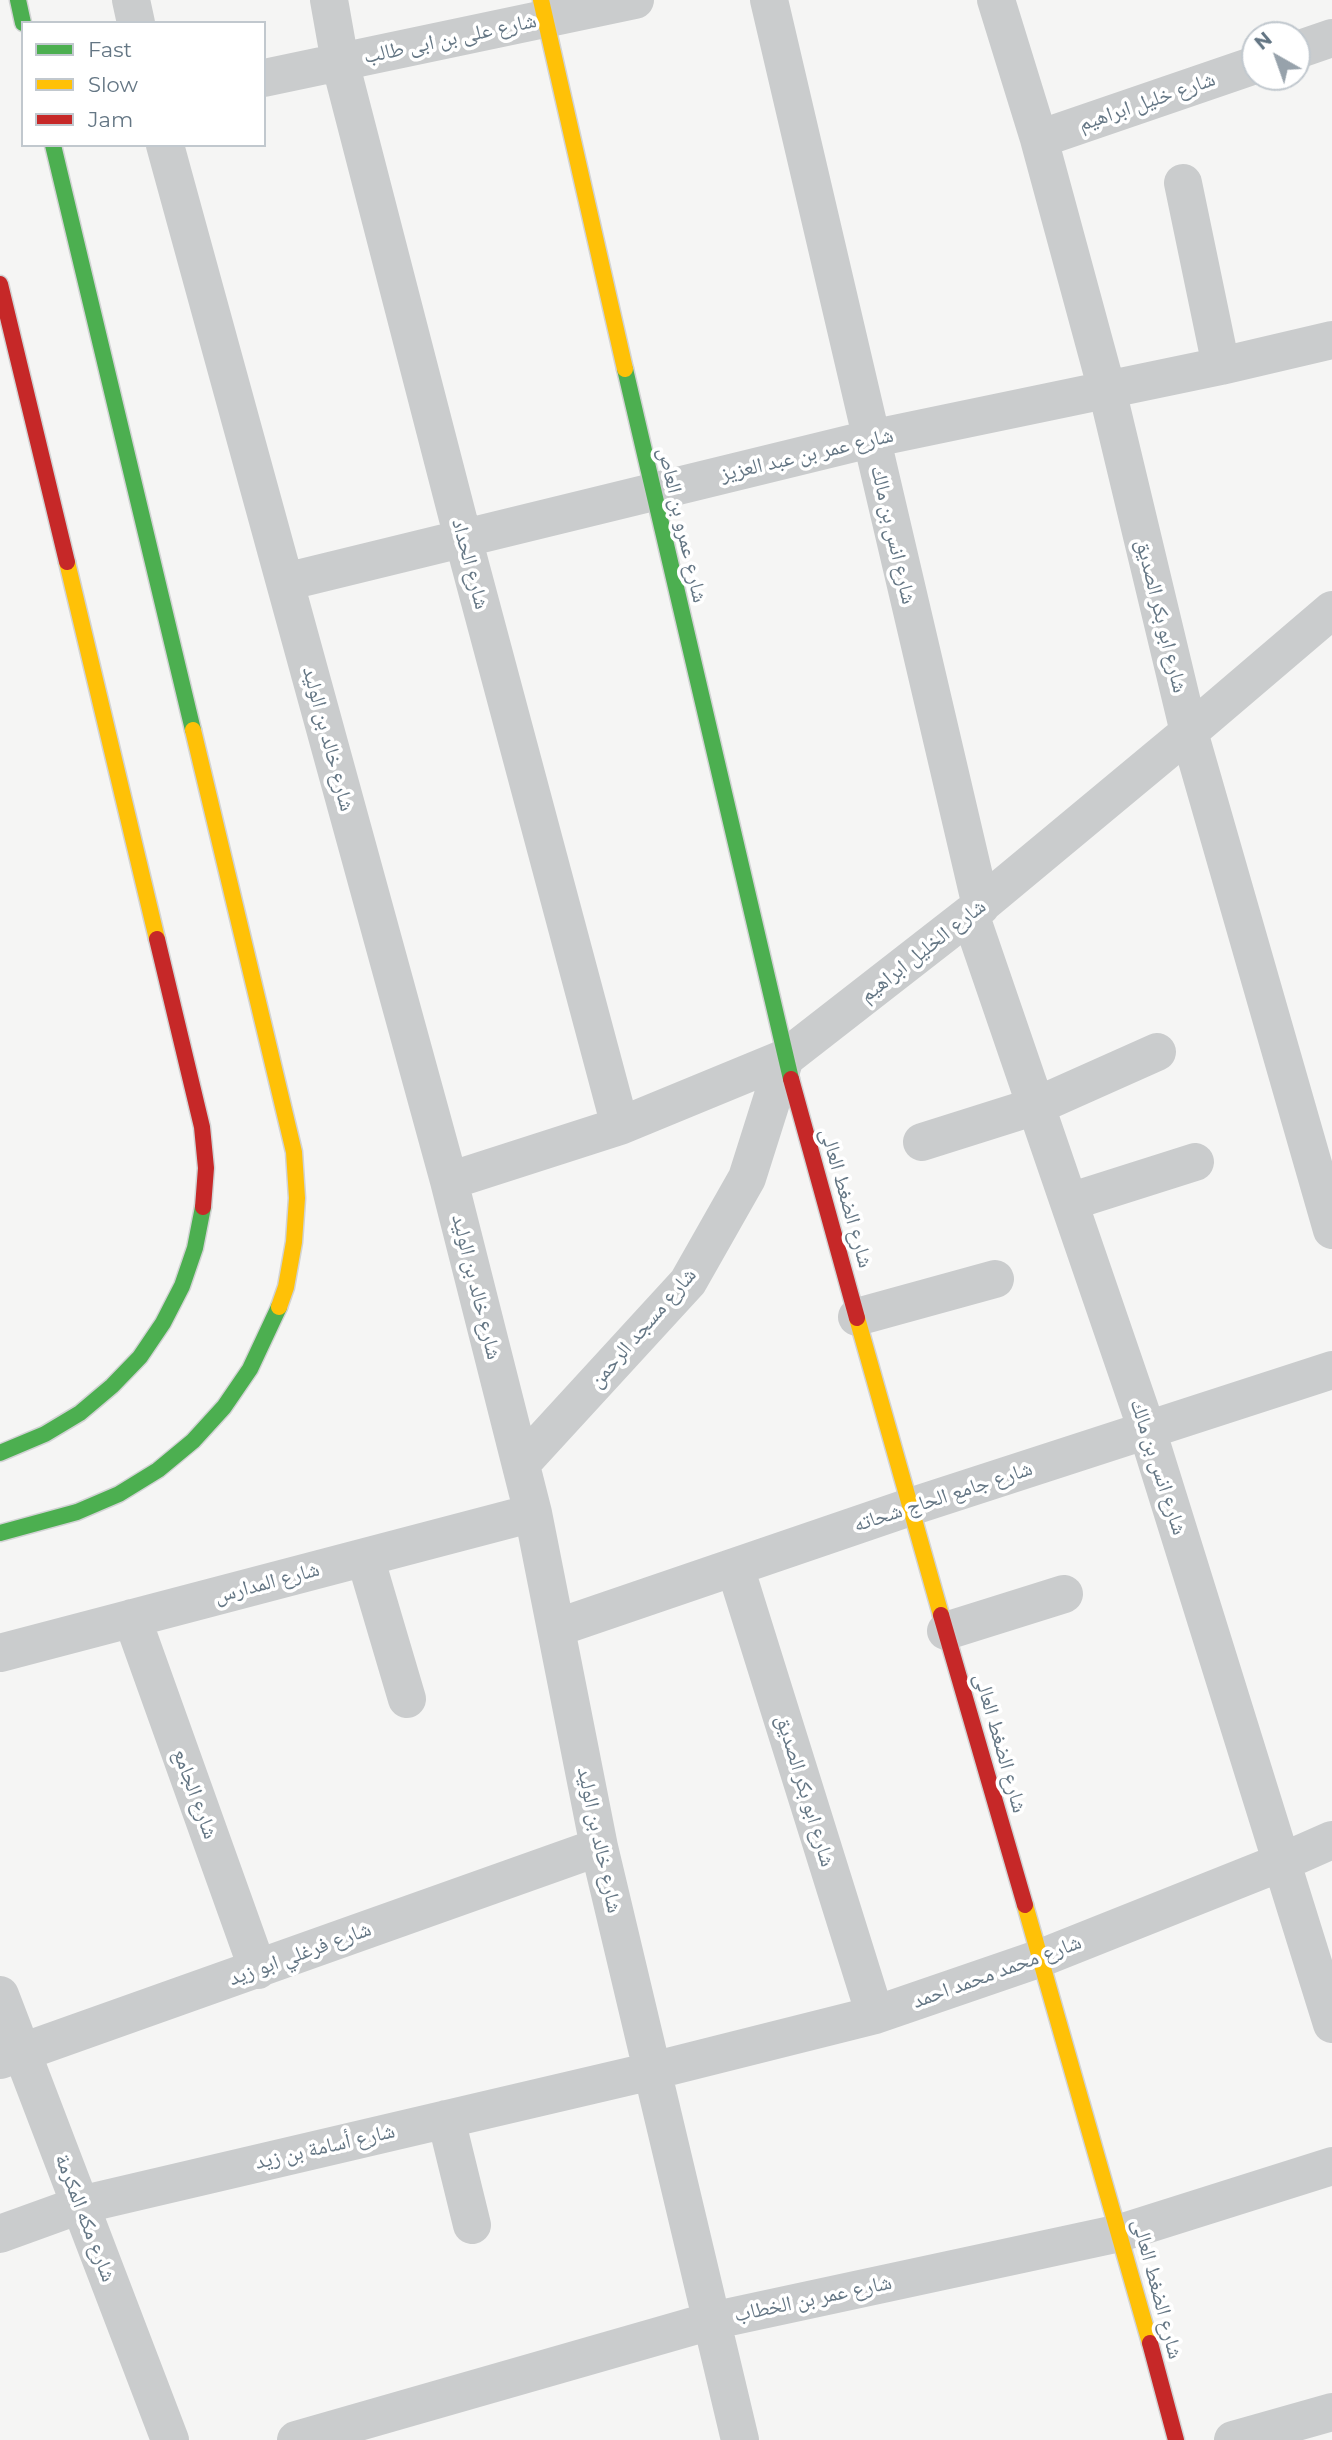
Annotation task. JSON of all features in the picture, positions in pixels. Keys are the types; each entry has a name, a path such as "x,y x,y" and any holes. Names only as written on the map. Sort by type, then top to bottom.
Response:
{"street":[{"path":"18,0 23,21"},
{"path":"131,0 136,21"},
{"name":"شارع الحداد","path":"329,0 341,62 463,538 620,1126"},
{"name":"شارع على بن ابى طالب","path":"266,78 341,62 543,9 635,0"},
{"name":"شارع انس بن مالك","path":"769,0 976,910 1036,1105 1147,1430 1332,2024"},
{"name":"شارع ابو بكر الصديق","path":"996,0 1039,139 1107,390 1189,732 1332,1230"},
{"name":"شارع عمرو بن العاص","path":"543,9 785,1058"},
{"path":"1311,45 1332,38"},
{"name":"شارع خليل ابراهيم","path":"1039,139 1241,70"},
{"path":"0,1533 77,1512 119,1494 158,1470 193,1441 224,1407 250,1369 270,1329 286,1287 294,1242 297,1198 294,1152 53,147"},
{"name":"شارع خالد بن الوليد","path":"166,147 449,1181 521,1464 533,1513 598,1847 740,2440"},
{"path":"1183,183 1221,366"},
{"path":"0,284 202,1127 206,1168 203,1208 191,1261 163,1323 140,1357 112,1387 80,1413 45,1434 0,1453"},
{"name":"شارع عمر بن عبد العزيز","path":"285,582 870,439 1221,366 1332,340"},
{"name":"شارع الخليل ابراهيم","path":"449,1181 620,1126 785,1058 976,910 1332,610"},
{"path":"922,1142 1036,1105 1157,1052"},
{"name":"شارع الضغط العالى","path":"785,1058 910,1507 1120,2233 1176,2440"},
{"name":"شارع مسجد الرحمن","path":"521,1464 688,1282 747,1178 785,1058"},
{"path":"1069,1202 1195,1162"},
{"path":"857,1317 995,1279"},
{"name":"شارع جامع الحاج شحاته","path":"556,1628 910,1507 1332,1370"},
{"name":"شارع المدارس","path":"0,1653 533,1513"},
{"path":"365,1557 407,1699"},
{"name":"شارع ابو بكر الصديق","path":"735,1567 875,2015"},
{"path":"946,1631 1064,1594"},
{"name":"شارع الجامع","path":"132,1618 258,1969"},
{"name":"شارع محمد محمد احمد","path":"652,2071 875,2015 1041,1958 1282,1863 1332,1840"},
{"name":"شارع فرغلي ابو زيد","path":"11,2055 598,1847"},
{"name":"شارع مكه المكرمة","path":"0,1995 11,2055 79,2205 170,2440"},
{"name":"شارع أسامة بن زيد","path":"0,2234 79,2205 652,2071"},
{"path":"446,2119 472,2225"},
{"name":"شارع عمر بن الخطاب","path":"296,2440 711,2321 1120,2233 1332,2166"},
{"path":"1233,2440 1332,2412"}],"traffic: fast":[{"path":"18,0 23,21"},
{"path":"53,147 193,730"},
{"path":"625,369 791,1079"},
{"path":"0,1453 45,1434 80,1413 140,1357 163,1323 182,1286 195,1248 203,1207"},
{"path":"0,1533 77,1512 119,1494 158,1470 193,1441 224,1407 250,1369 279,1307"}],"traffic: slow":[{"path":"541,0 625,369"},
{"path":"67,562 157,939"},
{"path":"193,730 294,1152 297,1198 294,1242 286,1287 279,1307"},
{"path":"857,1318 941,1615"},
{"path":"1025,1905 1150,2343"}],"traffic: jam":[{"path":"0,284 67,562"},
{"path":"157,939 202,1127 206,1168 203,1207"},
{"path":"791,1079 857,1318"},
{"path":"941,1615 1025,1905"},
{"path":"1150,2343 1176,2440"}]}
